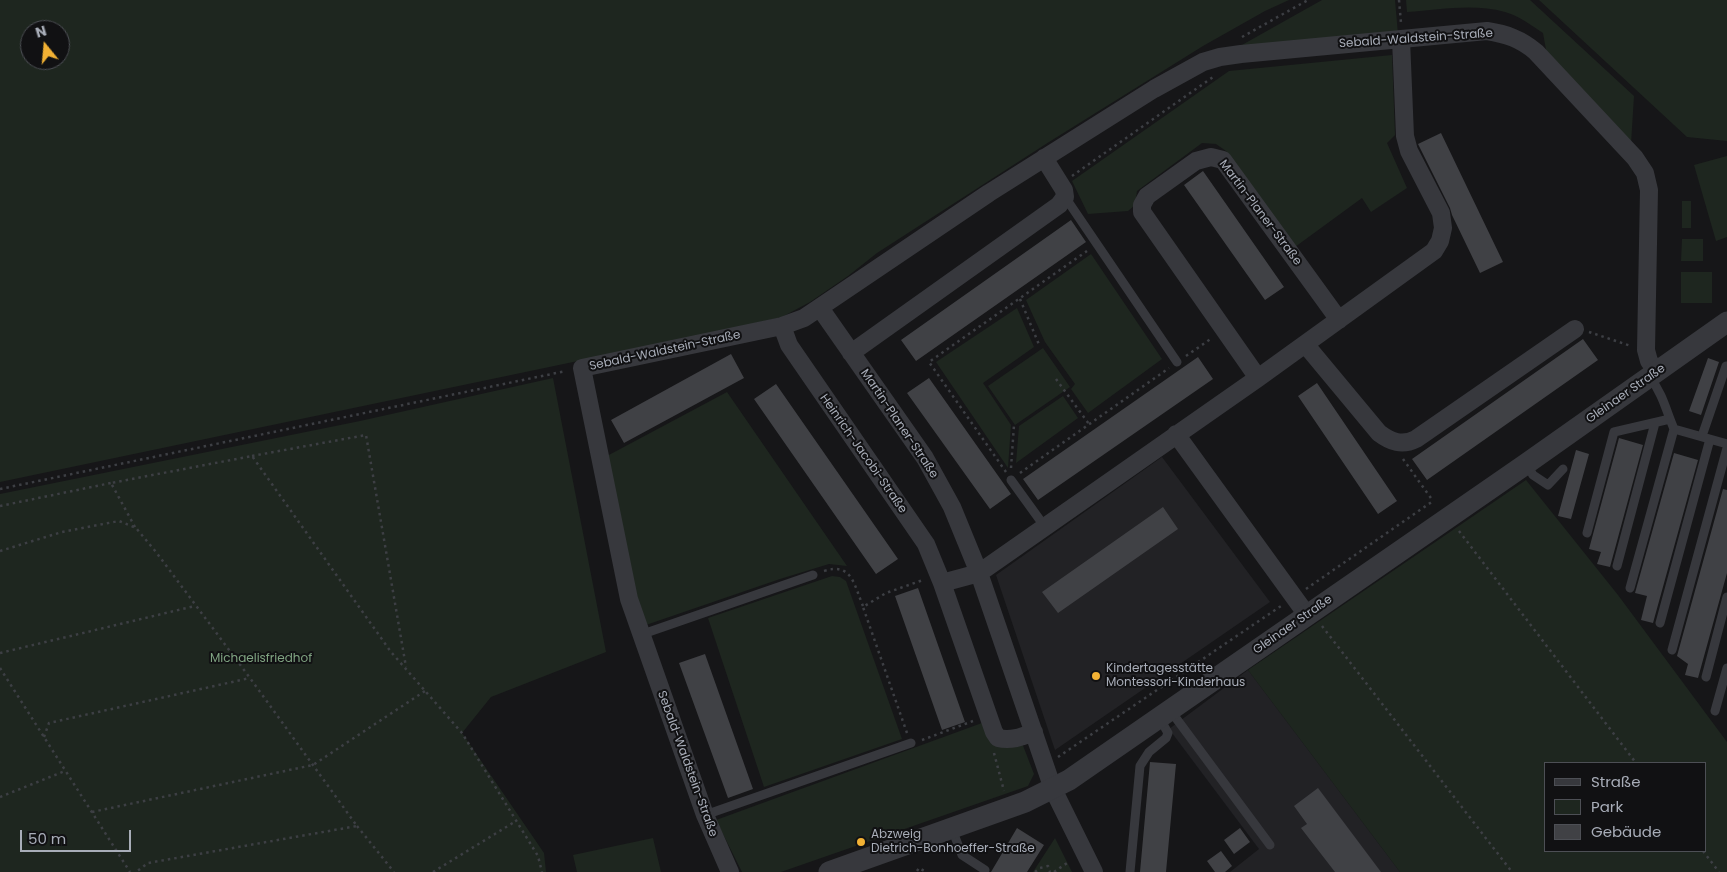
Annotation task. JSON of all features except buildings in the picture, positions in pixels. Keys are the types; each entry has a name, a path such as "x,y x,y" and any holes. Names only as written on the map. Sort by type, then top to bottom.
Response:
{"street":[{"name":"Sebald-Waldstein-Straße","path":"730,872 705,815 640,635 629,599 582,368 782,326 804,318 1044,158 1187,70 1401,40 1488,31 1502,33 1522,42 1536,52 1640,166 1645,174 1649,190 1646,350 1654,374"},
{"path":"940,579 979,573 1258,378 1434,251 1440,241 1443,228 1441,214 1409,151 1405,136 1401,40"},
{"name":"Martin-Planer-Straße","path":"1258,378 1142,212 1142,205 1147,196 1196,161 1210,157 1223,160 1339,320"},
{"path":"851,354 1059,205 1063,191 1044,158"},
{"name":"Martin-Planer-Straße","path":"820,308 925,458 952,507 979,573 1053,789 1094,872"},
{"name":"Gleinaer Straße","path":"829,872 851,869 1053,789 1526,464 1727,322"},
{"name":"Heinrich-Jacobi-Straße","path":"782,326 788,345 926,544 988,716 998,738"},
{"path":"1305,344 1379,433 1394,442 1408,443 1575,329"},
{"path":"1176,434 1307,615"},
{"path":"998,738 1015,739 1034,732"}],"lane":[{"path":"1063,191 1177,362"},
{"path":"1660,623 1726,366"},
{"path":"1630,588 1674,429 1654,374"},
{"path":"1587,534 1614,432 1670,420"},
{"path":"1617,566 1655,423"},
{"path":"1674,429 1727,444"},
{"path":"1672,650 1727,448"},
{"path":"1526,464 1533,475 1548,485 1563,469"},
{"path":"1011,480 1045,526"},
{"path":"640,635 813,575"},
{"path":"1706,677 1727,597"},
{"path":"1715,711 1727,668"},
{"path":"1164,714 1270,845"},
{"path":"1130,872 1140,766 1149,752 1166,738 1168,732 1164,714"},
{"path":"705,815 911,744"},
{"path":"951,829 962,856 985,870"}],"path":[{"path":"1063,191 1220,64 1228,45 1308,0"},
{"path":"1399,0 1401,40"},
{"path":"1011,480 929,362 1097,244"},
{"path":"1020,299 1040,346"},
{"path":"1011,480 1224,329"},
{"path":"1575,329 1646,350"},
{"path":"0,488 582,368"},
{"path":"1056,379 1089,424"},
{"path":"1011,480 1014,426"},
{"path":"0,506 366,435 407,669"},
{"path":"1400,442 1402,457 1445,520 1454,525 1635,762"},
{"path":"252,456 391,652 462,733 538,856 542,872"},
{"path":"111,483 136,528 250,678 357,826 394,872"},
{"path":"1052,754 1056,758 1433,501"},
{"path":"0,551 62,532 118,521 136,528"},
{"path":"813,575 835,568 847,572 851,577 911,744 988,716"},
{"path":"863,607 886,593 940,579"},
{"path":"0,653 195,606"},
{"path":"1307,615 1319,622 1512,872"},
{"path":"0,668 130,872"},
{"path":"44,737 49,722 250,678"},
{"path":"92,812 313,765 425,691"},
{"path":"998,738 993,750 1009,808"},
{"path":"0,797 65,771"},
{"path":"432,872 516,821"},
{"path":"136,872 148,863 357,826"},
{"path":"1704,852 1719,872"},
{"path":"1054,872 1085,853"},
{"path":"1035,872 1040,868 1048,866 1050,872"},
{"path":"917,871 920,868 926,872"}],"shaded area":[{"name":"Kindertagesstätte Montessori-Kinderhaus","path":"1162,457 1270,602 1055,750 996,575"},
{"path":"1248,670 1400,872 1230,872 1259,849 1169,729"}],"green space":[{"path":"0,0 1289,0 1265,11 1203,46 1049,142 877,253 810,302 782,317 0,482"},
{"path":"1322,0 1395,0 1398,34 1233,50"},
{"path":"1406,0 1530,0 1634,96 1631,144 1547,55 1543,33 1529,24 1515,16 1493,9 1456,8 1407,12"},
{"path":"1539,0 1727,0 1727,141 1687,137"},
{"path":"1392,55 1395,135 1387,143 1407,188 1371,212 1362,198 1295,247 1226,151 1216,144 1202,143 1137,191 1135,205 1128,211 1088,214 1072,181 1229,71"},
{"path":"1727,156 1727,237 1716,241 1694,165"},
{"path":"1682,201 1691,201 1691,228 1682,228"},
{"path":"1682,239 1703,239 1703,261 1681,261"},
{"path":"1091,254 1162,359 1088,413 1071,389 1075,384 1045,342 1026,300"},
{"path":"1681,272 1712,272 1712,303 1681,303"},
{"path":"1017,308 1034,347 983,383 1011,425 1008,468 936,362"},
{"path":"1043,348 1070,387 1015,425 988,386"},
{"name":"Michaelisfriedhof","path":"553,378 606,652 491,697 462,733 544,853 546,872 0,872 0,494 360,421"},
{"path":"727,392 847,566 829,564 643,626 607,456"},
{"path":"1063,396 1078,418 1016,463 1019,426"},
{"path":"1526,480 1618,595 1727,742 1727,872 1400,872 1248,670"},
{"path":"832,576 840,577 846,581 902,739 764,787 708,618"},
{"path":"982,723 1022,743 1034,774 1028,786 781,872 742,872 716,820"},
{"path":"653,838 661,872 577,872 573,855"},
{"path":"1055,838 1072,872 1033,872"}],"place":[{"name":"Kindertagesstätte Montessori-Kinderhaus","path":"1096,676"},
{"name":"Abzweig Dietrich-Bonhoeffer-Straße","path":"861,842"}]}
